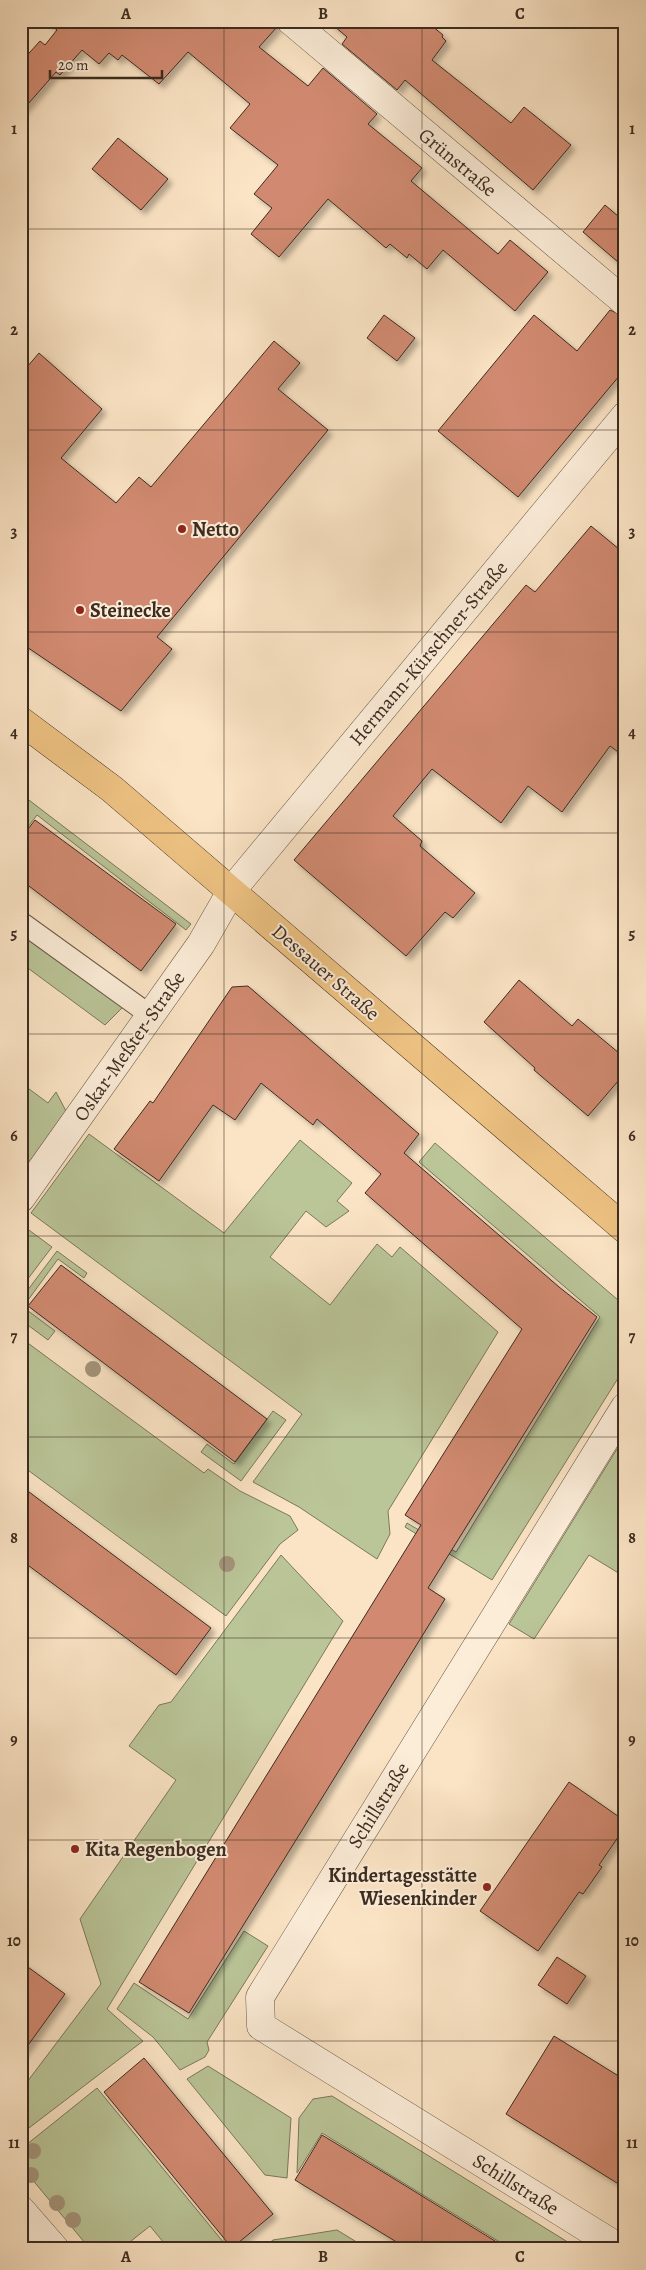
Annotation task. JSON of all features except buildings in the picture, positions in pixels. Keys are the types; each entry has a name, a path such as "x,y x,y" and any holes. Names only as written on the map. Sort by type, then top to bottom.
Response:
{"main road":[{"name":"Dessauer Straße","path":"21,721 112,788 625,1229"}],"street":[{"name":"Grünstraße","path":"291,21 625,302"},
{"name":"Hermann-Kürschner-Straße","path":"232,890 625,416"},
{"name":"Oskar-Meßter-Straße","path":"21,1198 201,944 232,890"},
{"name":"Schillstraße","path":"621,2249 261,2026 260,1997 625,1407"},
{"path":"21,2210 54,2249"}],"lane":[{"path":"21,922 150,1015"}],"green space":[{"path":"21,794 191,924 186,930 37,815 21,836"},
{"path":"21,934 123,1007 105,1025 21,963"},
{"path":"21,1083 48,1103 56,1092 66,1111 21,1174"},
{"path":"89,1134 224,1233 300,1140 352,1183 337,1201 349,1211 326,1227 306,1211 270,1257 330,1305 377,1244 392,1257 400,1247 498,1332 388,1511 390,1534 377,1559 299,1507 253,1482 302,1414 31,1213"},
{"path":"435,1143 625,1306 625,1367 492,1580 405,1527 407,1523 456,1552 600,1317 419,1162"},
{"path":"22,1225 52,1247 21,1288 21,1227"},
{"path":"57,1251 87,1273 84,1278 58,1259 23,1307 55,1331 48,1340 21,1320 21,1299"},
{"path":"21,1338 204,1473 208,1469 240,1491 290,1516 298,1530 280,1544 226,1616 21,1465"},
{"path":"273,1411 286,1420 241,1481 201,1452 207,1444 234,1464"},
{"path":"625,1436 625,1577 589,1555 534,1639 509,1624"},
{"path":"281,1555 343,1621 107,2009 143,2041 21,2134 21,2090 101,1984 80,1919 176,1780 129,1746 159,1705 171,1702"},
{"path":"244,1931 268,1946 207,2042 209,2050 205,2057 180,2070 153,2037 117,2009 134,1983 188,2019"},
{"path":"208,2066 291,2118 287,2178 265,2175 187,2079"},
{"path":"97,2088 229,2249 169,2249 150,2226 121,2249 90,2249 21,2166 21,2149"},
{"path":"332,2096 579,2249 511,2249 322,2133 297,2173 299,2118 313,2099"},
{"path":"337,2230 368,2249 262,2249 273,2240"}],"place":[{"name":"Netto","path":"182,529"},
{"name":"Steinecke","path":"80,610"},
{"name":"Kita Regenbogen","path":"75,1849"},
{"name":"Kindertagesstätte Wiesenkinder","path":"487,1887"}]}
